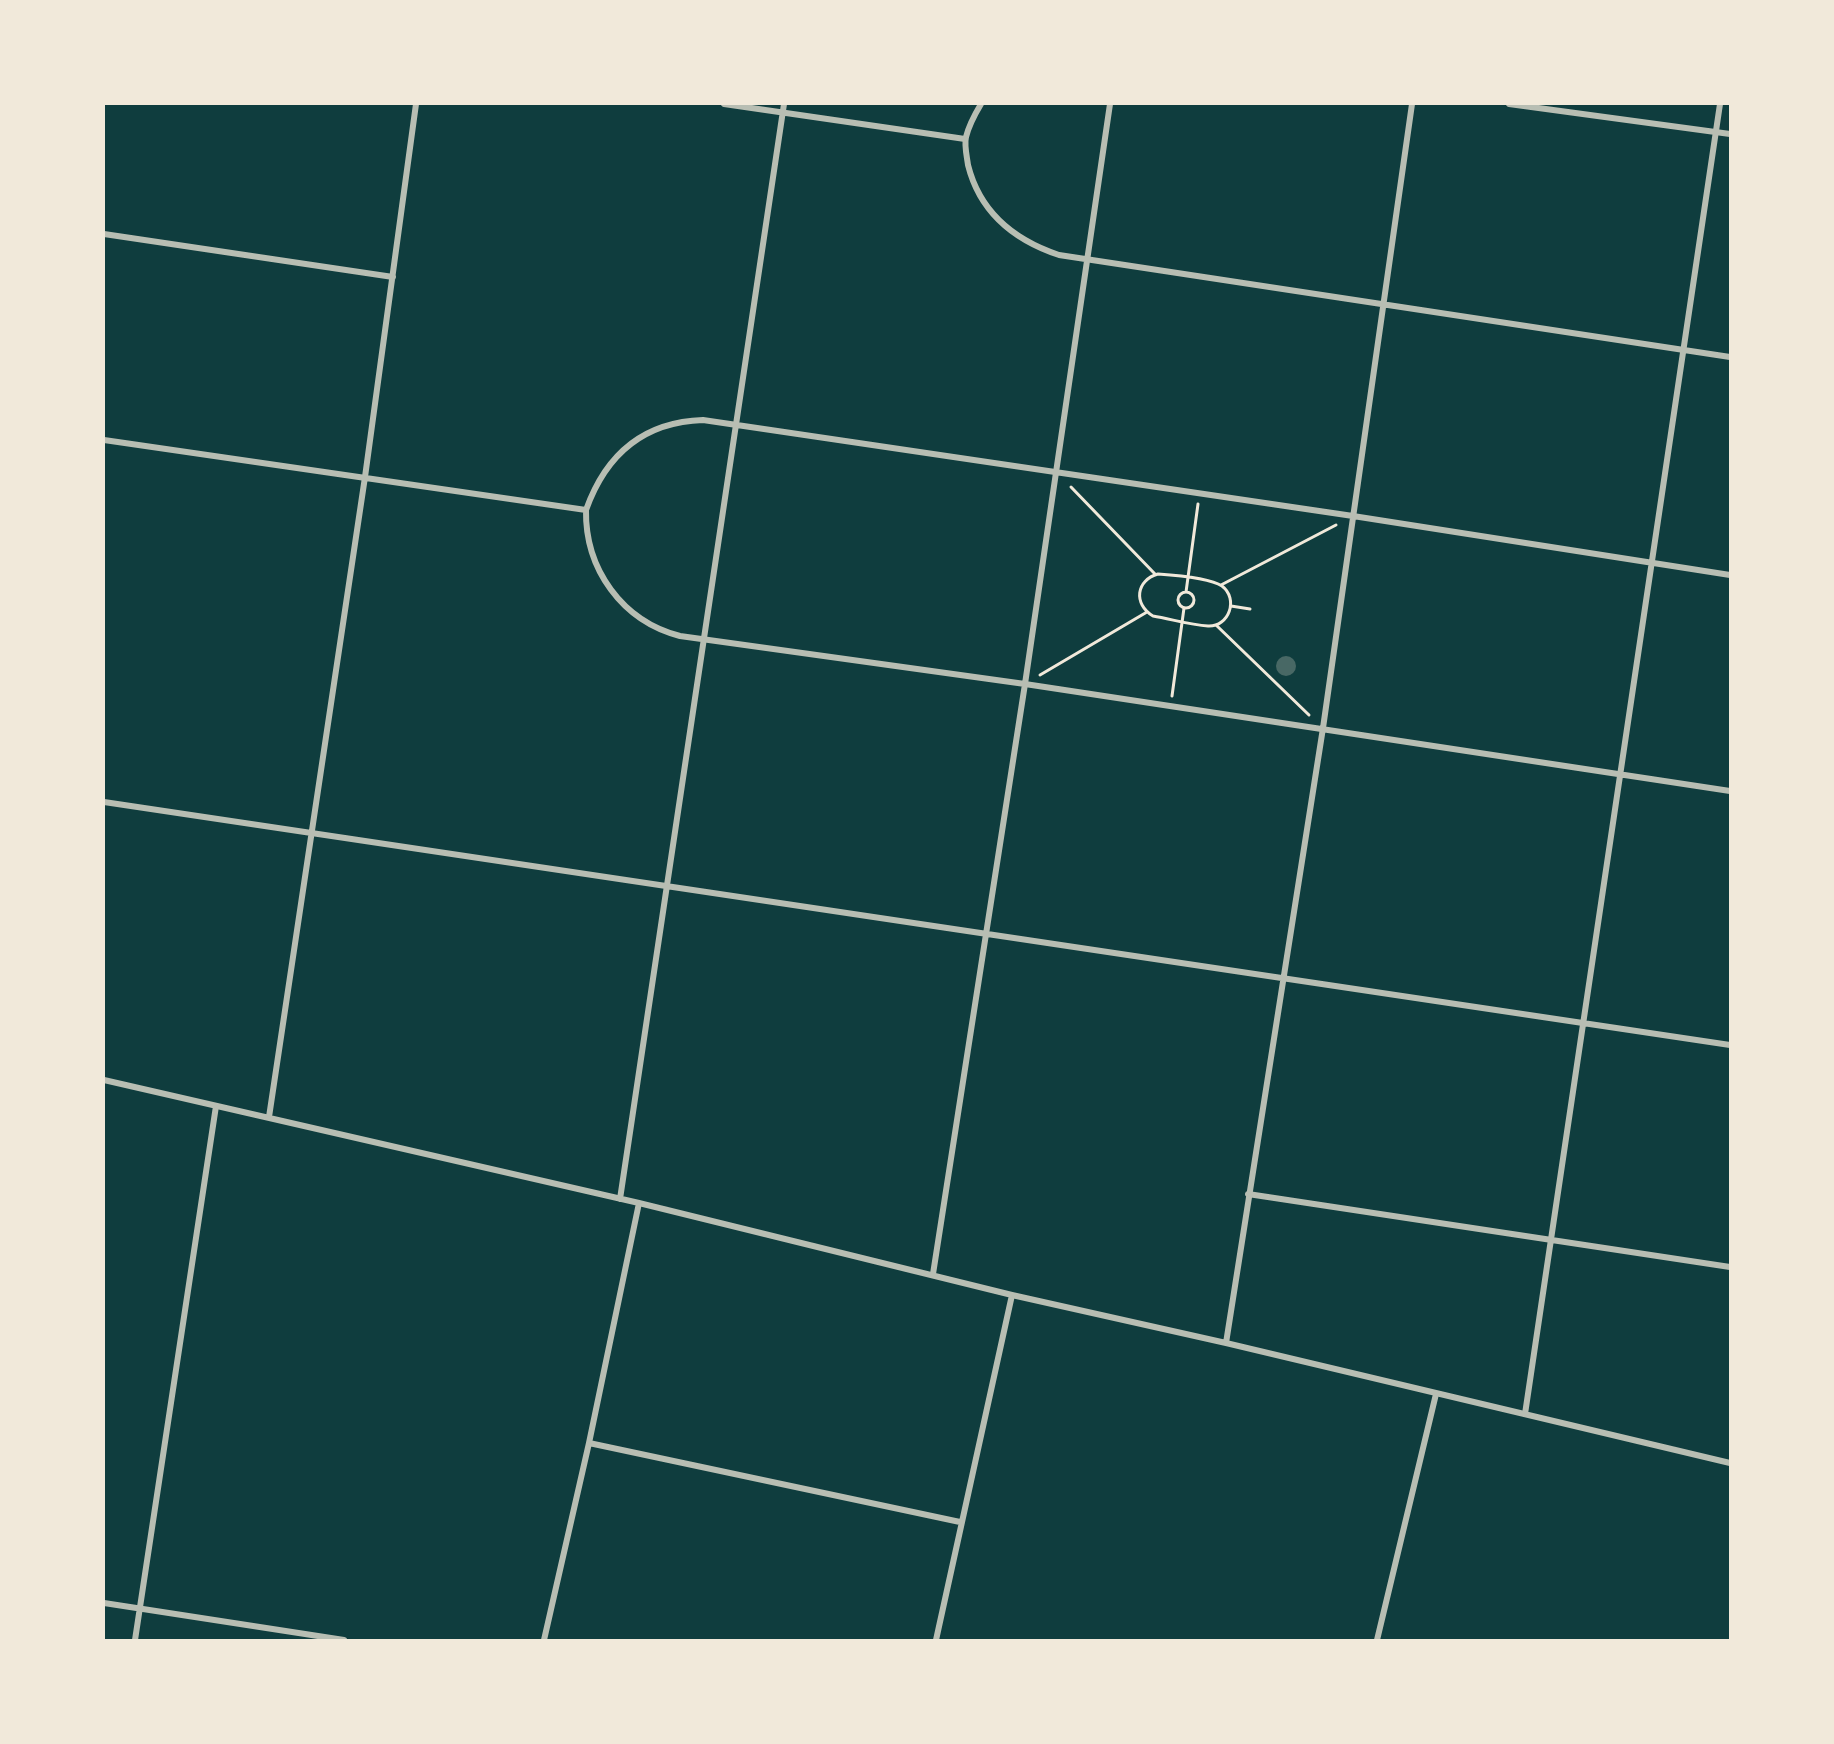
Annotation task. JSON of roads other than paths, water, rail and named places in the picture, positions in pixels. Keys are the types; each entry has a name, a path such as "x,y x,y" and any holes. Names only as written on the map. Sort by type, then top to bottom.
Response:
{"street":[{"path":"269,1117 365,477 416,104"},
{"path":"724,104 965,139"},
{"path":"620,1199 784,104"},
{"path":"981,104 965,139 971,178 979,195 994,216 1010,232 1033,246 1088,260 1731,357"},
{"path":"933,1274 1025,684 1110,104"},
{"path":"1227,1342 1248,1194 1323,728 1412,104"},
{"path":"1509,104 1731,134"},
{"path":"1525,1414 1720,104"},
{"path":"104,234 393,277"},
{"path":"1731,575 737,424 680,421 645,433 615,459 593,491 586,510 587,543 611,590 627,609 663,632 702,641 1171,705 1731,791"},
{"path":"104,440 586,510"},
{"path":"104,802 1731,1045"},
{"path":"104,1080 639,1203 1012,1294 1227,1342 1731,1463"},
{"path":"135,1641 216,1106"},
{"path":"1248,1194 1731,1267"},
{"path":"544,1641 589,1443 639,1203"},
{"path":"936,1641 960,1522 1012,1294"},
{"path":"1377,1641 1436,1394"},
{"path":"589,1443 960,1522"},
{"path":"104,1603 344,1641"}]}
